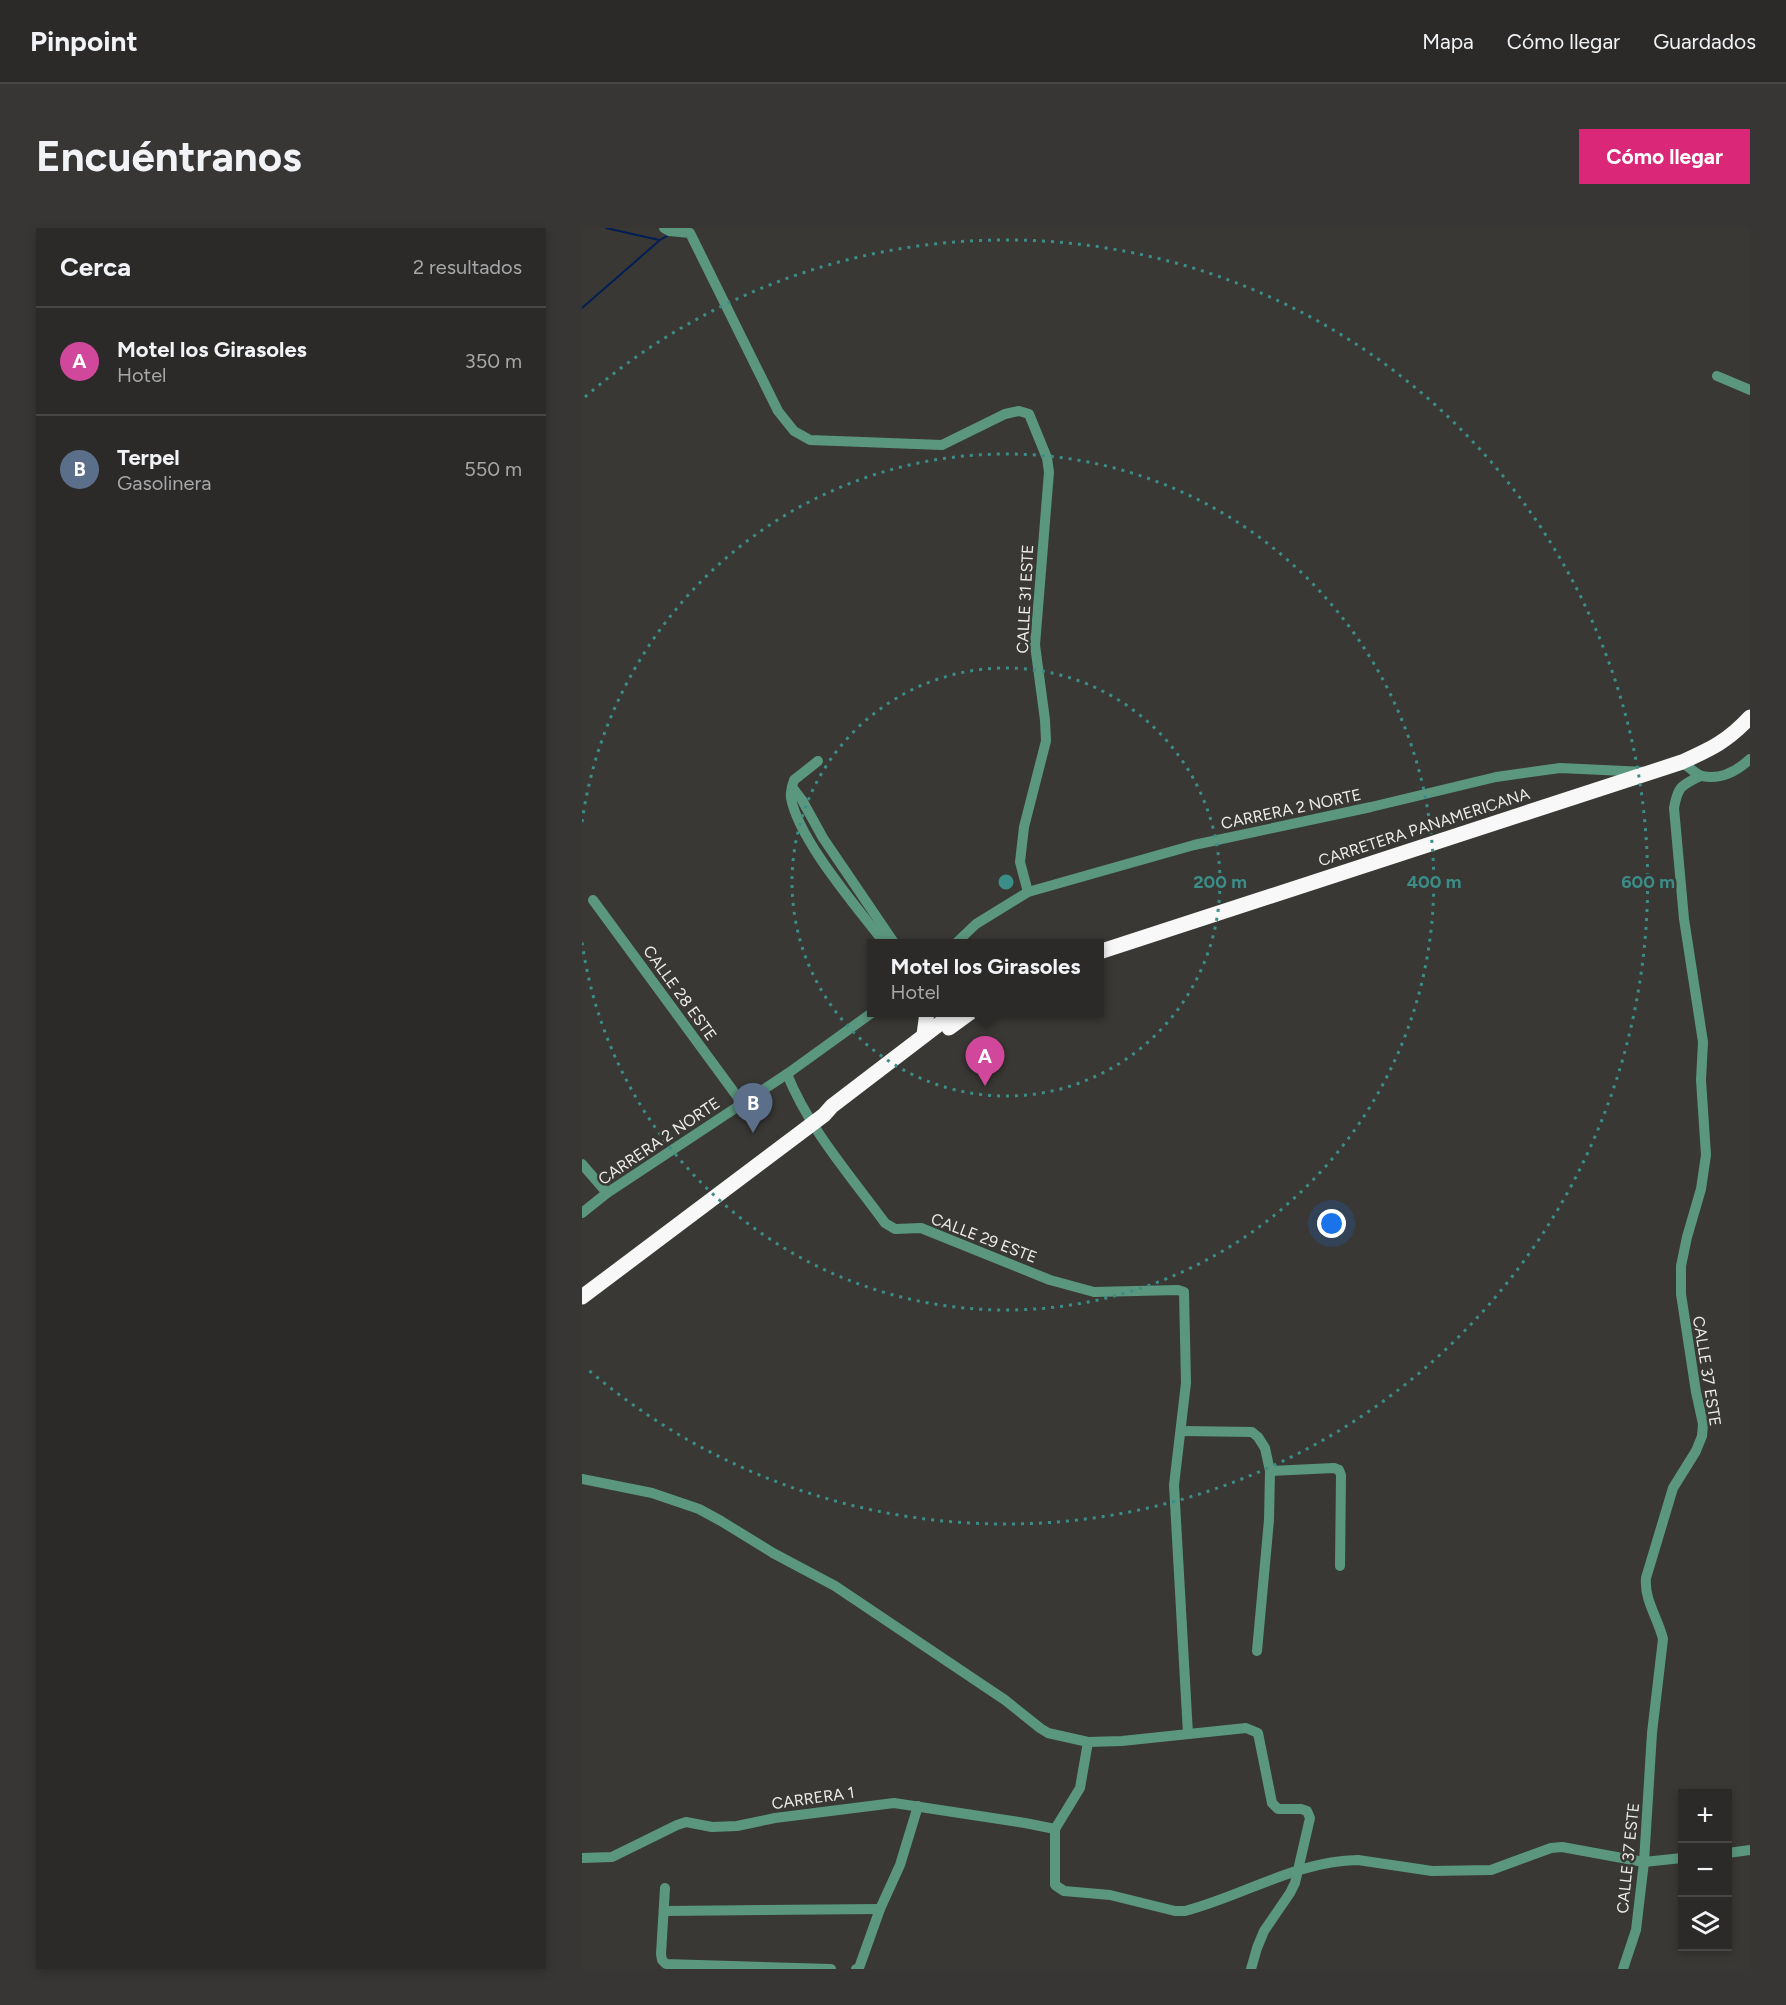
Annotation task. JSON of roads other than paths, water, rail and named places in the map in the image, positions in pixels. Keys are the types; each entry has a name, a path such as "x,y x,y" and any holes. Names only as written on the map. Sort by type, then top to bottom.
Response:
{"highway":[{"name":"CARRETERA PANAMERICANA","path":"1104,950 1682,762 1709,750 1735,734 1750,717"},
{"path":"924,1035 926,1017"},
{"path":"582,1297 824,1115 832,1106 947,1018"},
{"path":"824,1115 836,1112 947,1018"}],"street":[{"name":"CALLE 31 ESTE","path":"666,230 690,233 778,411 794,431 810,440 942,445 1005,414 1019,411 1029,414 1047,458 1049,472 1035,645 1046,741 1022,839 1020,862 1028,892"},
{"path":"1717,376 1750,390"},
{"path":"1682,762 1700,776 1715,777 1728,774 1750,759"},
{"path":"819,761 794,780 791,796 795,812 809,840 881,939"},
{"name":"CARRERA 2 NORTE","path":"960,939 976,924 1028,892 1194,845 1371,807 1496,777 1560,768 1652,772"},
{"name":"CALLE 37 ESTE","path":"1623,1969 1636,1930 1644,1862 1652,1733 1663,1639 1648,1601 1646,1578 1673,1488 1696,1451 1702,1436 1703,1424 1681,1294 1681,1266 1706,1163 1701,1080 1703,1042 1684,919 1674,808 1677,792 1685,784 1700,776"},
{"path":"792,787 823,838 892,939"},
{"name":"CALLE 28 ESTE","path":"593,900 742,1103"},
{"name":"CARRERA 2 NORTE","path":"582,1213 607,1193 787,1074 867,1016"},
{"name":"CALLE 29 ESTE","path":"787,1074 812,1124 885,1223 895,1229 921,1228 1050,1280 1094,1292 1178,1290 1184,1292 1186,1372 1182,1431"},
{"path":"582,1164 607,1193"},
{"path":"1188,1734 1174,1485 1182,1431 1252,1432 1265,1448 1270,1471 1269,1520 1257,1652"},
{"path":"1270,1471 1334,1468 1339,1470 1341,1475 1340,1566"},
{"path":"587,1480 652,1493 699,1509 721,1521 835,1586 1005,1700 1048,1732 1088,1742 1246,1728 1254,1730 1258,1733 1272,1803 1278,1809 1307,1810 1310,1818 1298,1871 1290,1893 1264,1931 1251,1969"},
{"path":"1088,1742 1080,1788 1055,1830 1055,1886 1058,1889 1110,1894 1175,1911 1197,1908 1275,1877 1335,1862 1358,1860 1432,1871 1491,1870 1551,1848 1562,1847 1644,1862 1678,1859"},
{"name":"CARRERA 1","path":"582,1858 612,1857 677,1824 686,1822 722,1828 877,1804 894,1803 918,1806 1055,1830"},
{"path":"856,1969 859,1968 880,1909 900,1865 918,1806"},
{"path":"1732,1852 1750,1850"},
{"path":"665,1888 661,1954 666,1964 831,1969"},
{"path":"665,1911 880,1909"}],"waterway":[{"path":"606,228 659,240"},
{"path":"582,308 660,240 669,235"}],"place":[{"name":"Motel los Girasoles","path":"985,1086"},
{"name":"Terpel","path":"753,1133"}]}
